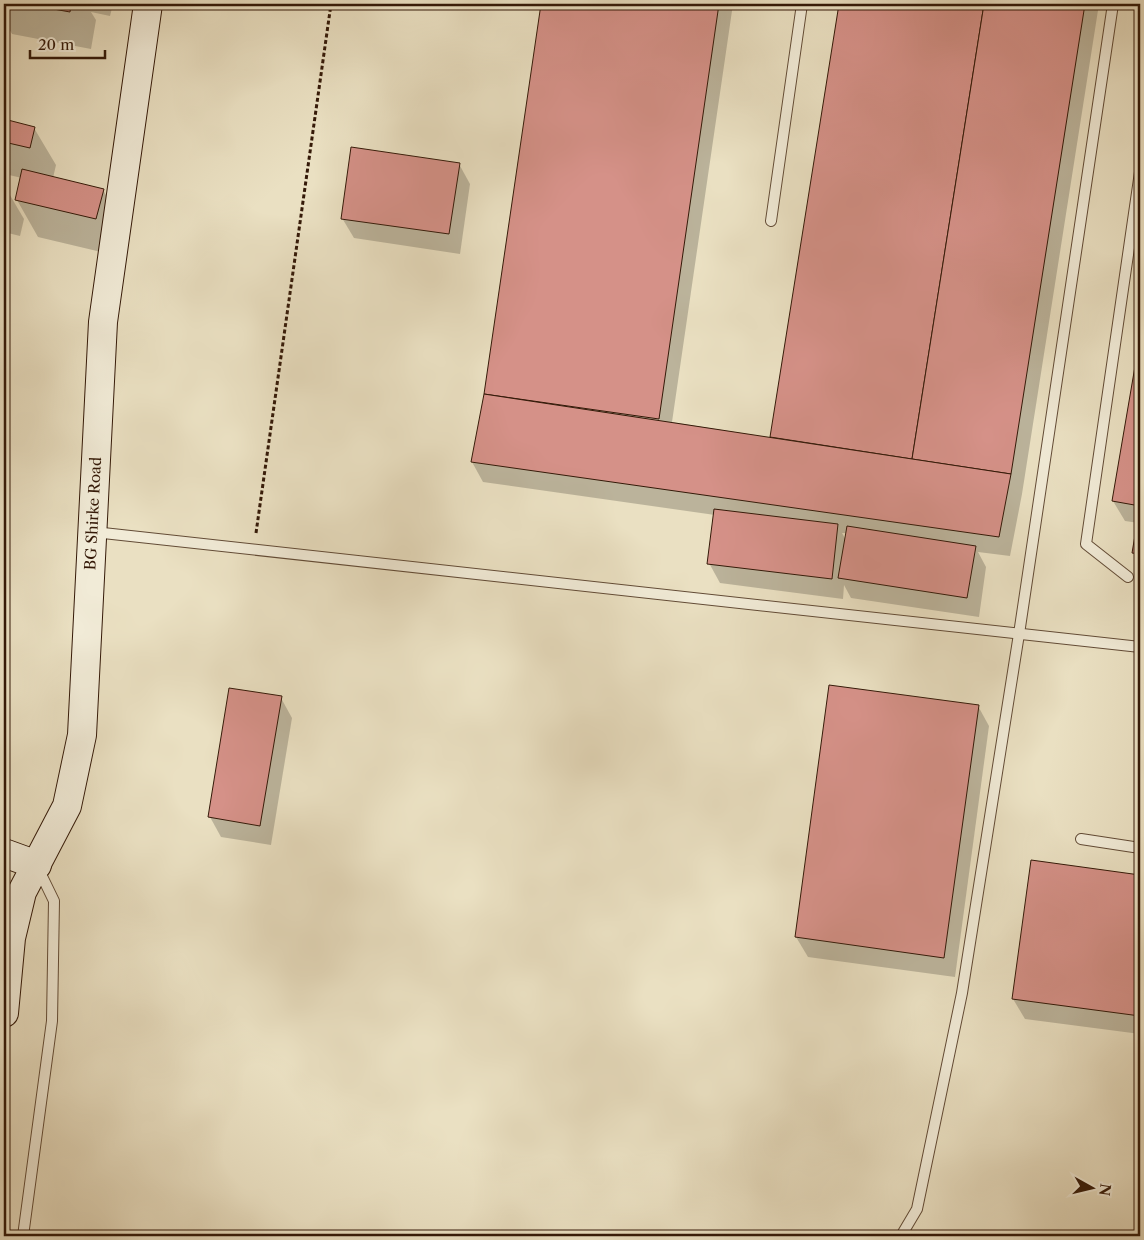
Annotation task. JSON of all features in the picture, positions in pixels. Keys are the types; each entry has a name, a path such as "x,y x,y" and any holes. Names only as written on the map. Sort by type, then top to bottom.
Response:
{"street":[{"name":"BG Shirke Road","path":"4,1014 11,938 22,892 67,806 82,735 103,322 148,4"},
{"path":"4,853 37,865"}],"lane":[{"path":"770,221 802,4"},
{"path":"901,1236 916,1210 962,993 1019,634 1113,4"},
{"path":"1128,577 1086,544 1140,172"},
{"path":"93,532 1140,647"},
{"path":"1081,839 1140,848"},
{"path":"23,1236 52,1022 54,901 37,865"}],"path":[{"path":"254,550 331,4"}],"building":[{"path":"26,4 71,4 70,12"},
{"path":"541,4 719,4 659,419 484,394"},
{"path":"839,4 984,4 912,459 770,437"},
{"path":"984,4 1085,4 1011,474 912,459"},
{"path":"4,119 35,127 30,148 4,142"},
{"path":"351,147 460,163 449,234 341,219"},
{"path":"22,169 104,189 96,219 15,200"},
{"path":"1140,337 1140,506 1112,501"},
{"path":"484,394 1011,474 999,537 471,462"},
{"path":"1140,506 1140,554 1132,553"},
{"path":"714,509 838,524 832,579 707,564"},
{"path":"847,526 976,546 967,598 838,578"},
{"path":"829,685 979,705 944,958 795,937"},
{"path":"229,688 282,696 260,826 208,817"},
{"path":"1031,860 1140,875 1140,1016 1012,999"}]}
